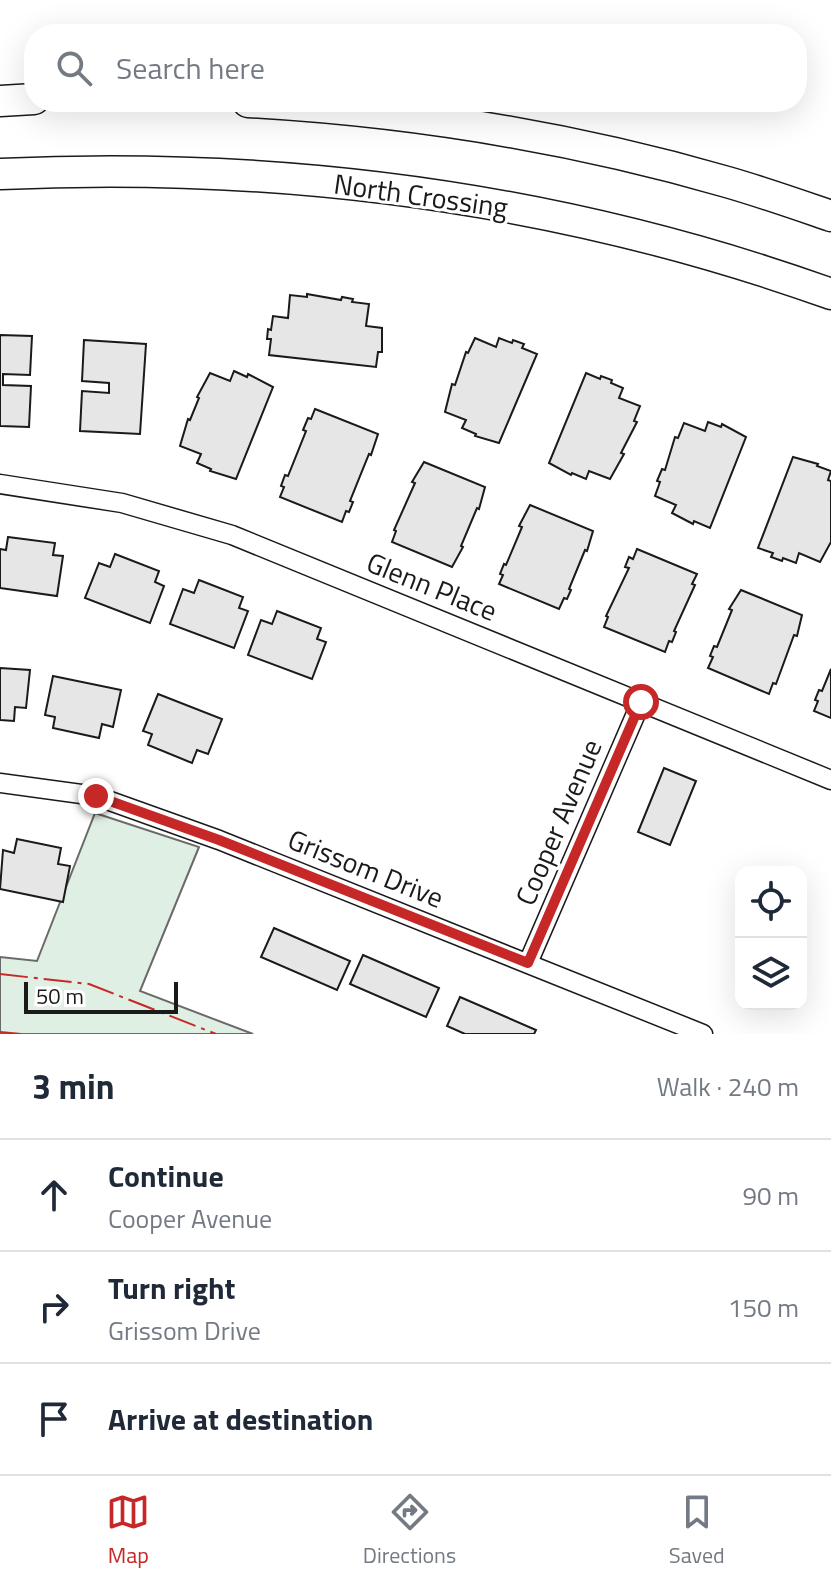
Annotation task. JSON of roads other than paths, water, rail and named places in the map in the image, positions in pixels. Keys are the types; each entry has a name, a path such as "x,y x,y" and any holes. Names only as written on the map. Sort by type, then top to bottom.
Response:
{"main road":[{"path":"0,101 24,100"},
{"path":"365,112 451,122 574,145 727,182 831,216"},
{"name":"North Crossing","path":"0,174 71,171 212,173 349,183 487,202 627,231 763,270 831,294"}],"street":[{"name":"Glenn Place","path":"0,484 122,503 232,535 831,780"},
{"name":"Cooper Avenue","path":"528,963 641,702"},
{"name":"Grissom Drive","path":"0,783 96,796 219,840 703,1034"}]}
